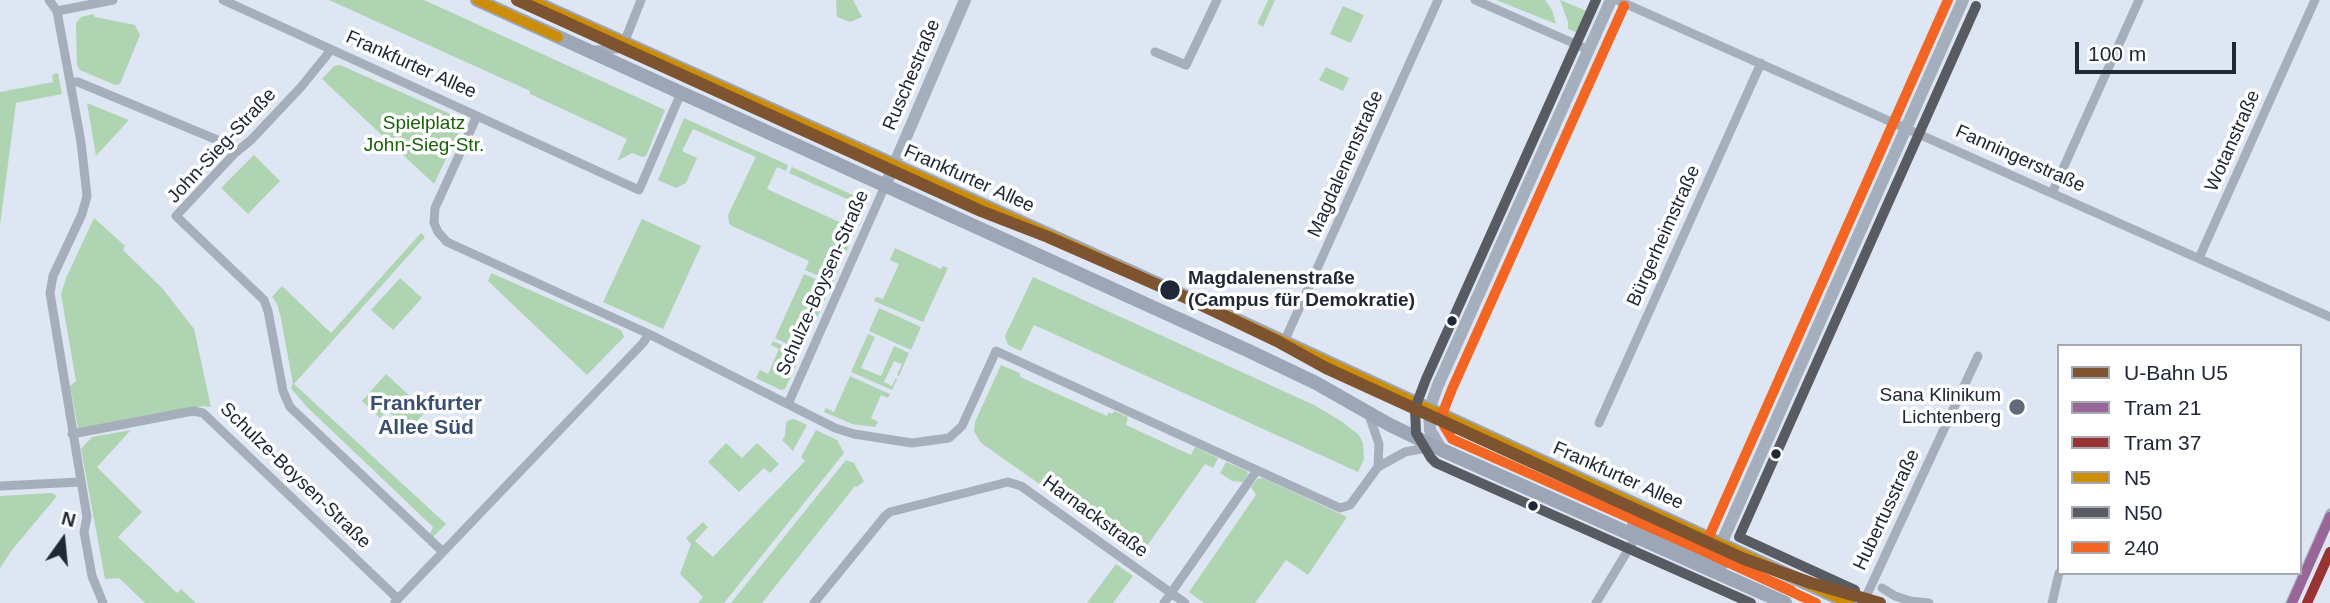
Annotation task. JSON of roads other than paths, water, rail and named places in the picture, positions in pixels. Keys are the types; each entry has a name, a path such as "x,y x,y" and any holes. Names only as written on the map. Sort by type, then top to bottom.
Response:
{"main road":[{"name":"Frankfurter Allee","path":"477,0 1261,356 1438,448 1785,603"},
{"name":"Frankfurter Allee","path":"530,0 1284,342 1849,603"},
{"path":"1632,503 1636,537"},
{"path":"1636,537 1647,530 1662,528 1707,548 1721,544"},
{"path":"1636,537 1671,541 1723,562 1748,557"}],"street":[{"path":"49,0 57,11 71,82 87,196 82,214 50,283 50,293 87,517 84,532 92,576 103,603"},
{"path":"57,11 114,0"},
{"name":"Frankfurter Allee","path":"223,0 639,190 681,93"},
{"path":"589,51 617,49 624,43 641,0"},
{"name":"Ruschestraße","path":"885,186 965,0"},
{"path":"1155,52 1186,65 1217,0"},
{"name":"Magdalenenstraße","path":"1284,342 1438,0"},
{"path":"1475,0 1589,50"},
{"path":"788,404 835,428 855,434 912,443 941,440 948,438 962,426 996,351 1335,506 1346,508 1378,467 1405,452 1438,448 1430,429 1429,410 1439,384 1611,0"},
{"name":"Fanningerstraße","path":"1617,0 2330,317"},
{"path":"1721,544 1963,0"},
{"path":"2052,193 2139,0"},
{"name":"Wotanstraße","path":"2199,258 2315,0"},
{"name":"John-Sieg-Straße","path":"331,50 301,87 176,216 264,300 283,391 290,407 443,552"},
{"name":"Bürgerheimstraße","path":"1599,423 1761,63"},
{"path":"71,82 78,82 227,144 235,153"},
{"name":"Schulze-Boysen-Straße","path":"477,116 435,208 434,223 447,242 649,334 788,404 885,186"},
{"name":"Schulze-Boysen-Straße","path":"72,434 193,411 203,413 396,601 649,334"},
{"name":"Hubertusstraße","path":"1863,603 1978,356"},
{"path":"1369,413 1379,444 1378,467"},
{"path":"1164,603 1257,470"},
{"path":"0,486 80,482"},
{"name":"Harnackstraße","path":"814,603 890,512 1008,482 1021,486 1185,603"},
{"path":"2290,603 2330,513"},
{"path":"1596,603 1636,537"},
{"path":"2052,603 2059,575"},
{"path":"1882,588 1910,601 1930,603"}],"metro line":[{"name":"U5","path":"517,0 981,211 1185,297 1326,368 1744,559 1811,583 1880,603"}],"tram line":[{"name":"21","path":"2292,603 2330,517"},
{"name":"37","path":"2307,603 2330,552"}],"place":[{"name":"Magdalenenstraße (Campus für Demokratie)","path":"1170,290"},
{"name":"Sana Klinikum Lichtenberg","path":"2017,407"}],"district":[{"name":"Frankfurter Allee Süd","path":"426,416"}],"park label":[{"name":"Spielplatz John-Sieg-Str.","path":"424,135"}]}
